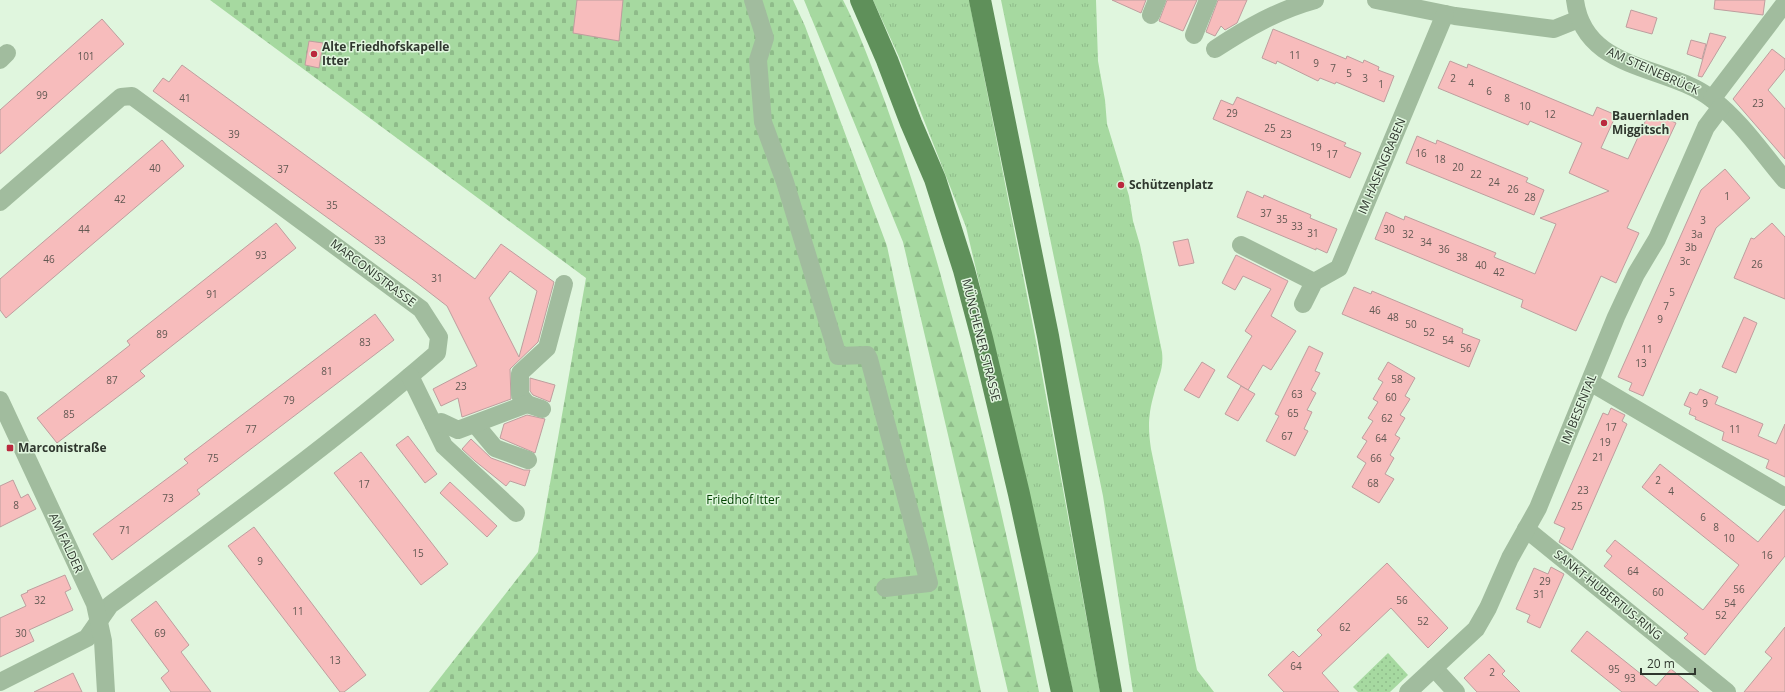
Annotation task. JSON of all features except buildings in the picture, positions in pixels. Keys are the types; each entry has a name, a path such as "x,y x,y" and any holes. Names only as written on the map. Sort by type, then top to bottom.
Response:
{"main road":[{"name":"MÜNCHENER STRASSE","path":"861,0 887,60 935,180 964,270 982,338 1015,479 1062,692"},
{"path":"980,0 1048,336 1111,692"},
{"path":"1107,670 1122,692"}],"street":[{"path":"753,0 765,38 758,60 763,122 785,182 838,356 867,355 869,359 929,583 885,588"},
{"path":"1194,35 1208,0"},
{"path":"1215,49 1251,26 1293,6 1315,0"},
{"path":"1376,0 1446,14 1554,30 1579,19"},
{"name":"AM STEINEBRÜCK","path":"1575,0 1579,19 1589,37 1608,52 1626,62 1697,90 1717,103 1740,126 1785,180"},
{"name":"AM STEINEBRÜCK","path":"1717,103 1785,4"},
{"name":"IM HASENGRABEN","path":"1314,282 1339,268 1446,14"},
{"name":"MARCONISTRASSE","path":"0,202 121,97 132,96 421,309 439,336 437,353 309,456 110,605 99,623 86,638 0,682"},
{"name":"IM BESENTAL","path":"1408,692 1476,629 1481,621 1510,558 1538,508 1623,303 1636,274 1657,239 1717,103"},
{"path":"1241,245 1314,282 1303,304"},
{"path":"434,425 441,422 458,430 535,407 520,395 520,373 547,348 564,284"},
{"path":"410,376 444,446 516,513"},
{"path":"1590,382 1785,496"},
{"name":"AM FALDER","path":"0,400 95,604 103,641 106,692"},
{"path":"475,424 495,448 528,460"},
{"name":"SANKT-HUBERTUS-RING","path":"1526,529 1727,692"},
{"path":"1434,668 1456,692"}],"green space":[{"name":"Friedhof Itter","path":"210,0 793,0 805,26 887,246 981,692 429,692 538,552 586,278"},
{"path":"804,0 843,0 866,52 903,152 939,269 981,427 1006,533 1039,692 1008,692 903,242"},
{"path":"873,0 969,0 1035,336 1100,692 1073,692 1035,519 966,227 899,57"},
{"path":"1001,0 1096,0 1098,61 1105,100 1107,124 1129,196 1133,221 1140,245 1162,352 1161,369 1150,415 1149,428 1151,449 1197,670 1214,692 1133,692 1103,496"},
{"path":"1388,653 1408,675 1390,692 1358,692 1353,687"}],"place":[{"name":"Alte Friedhofskapelle Itter","path":"314,54"},
{"name":"Bauernladen Miggitsch","path":"1604,123"},
{"name":"Schützenplatz","path":"1121,185"},
{"name":"Marconistraße","path":"10,448"}]}
